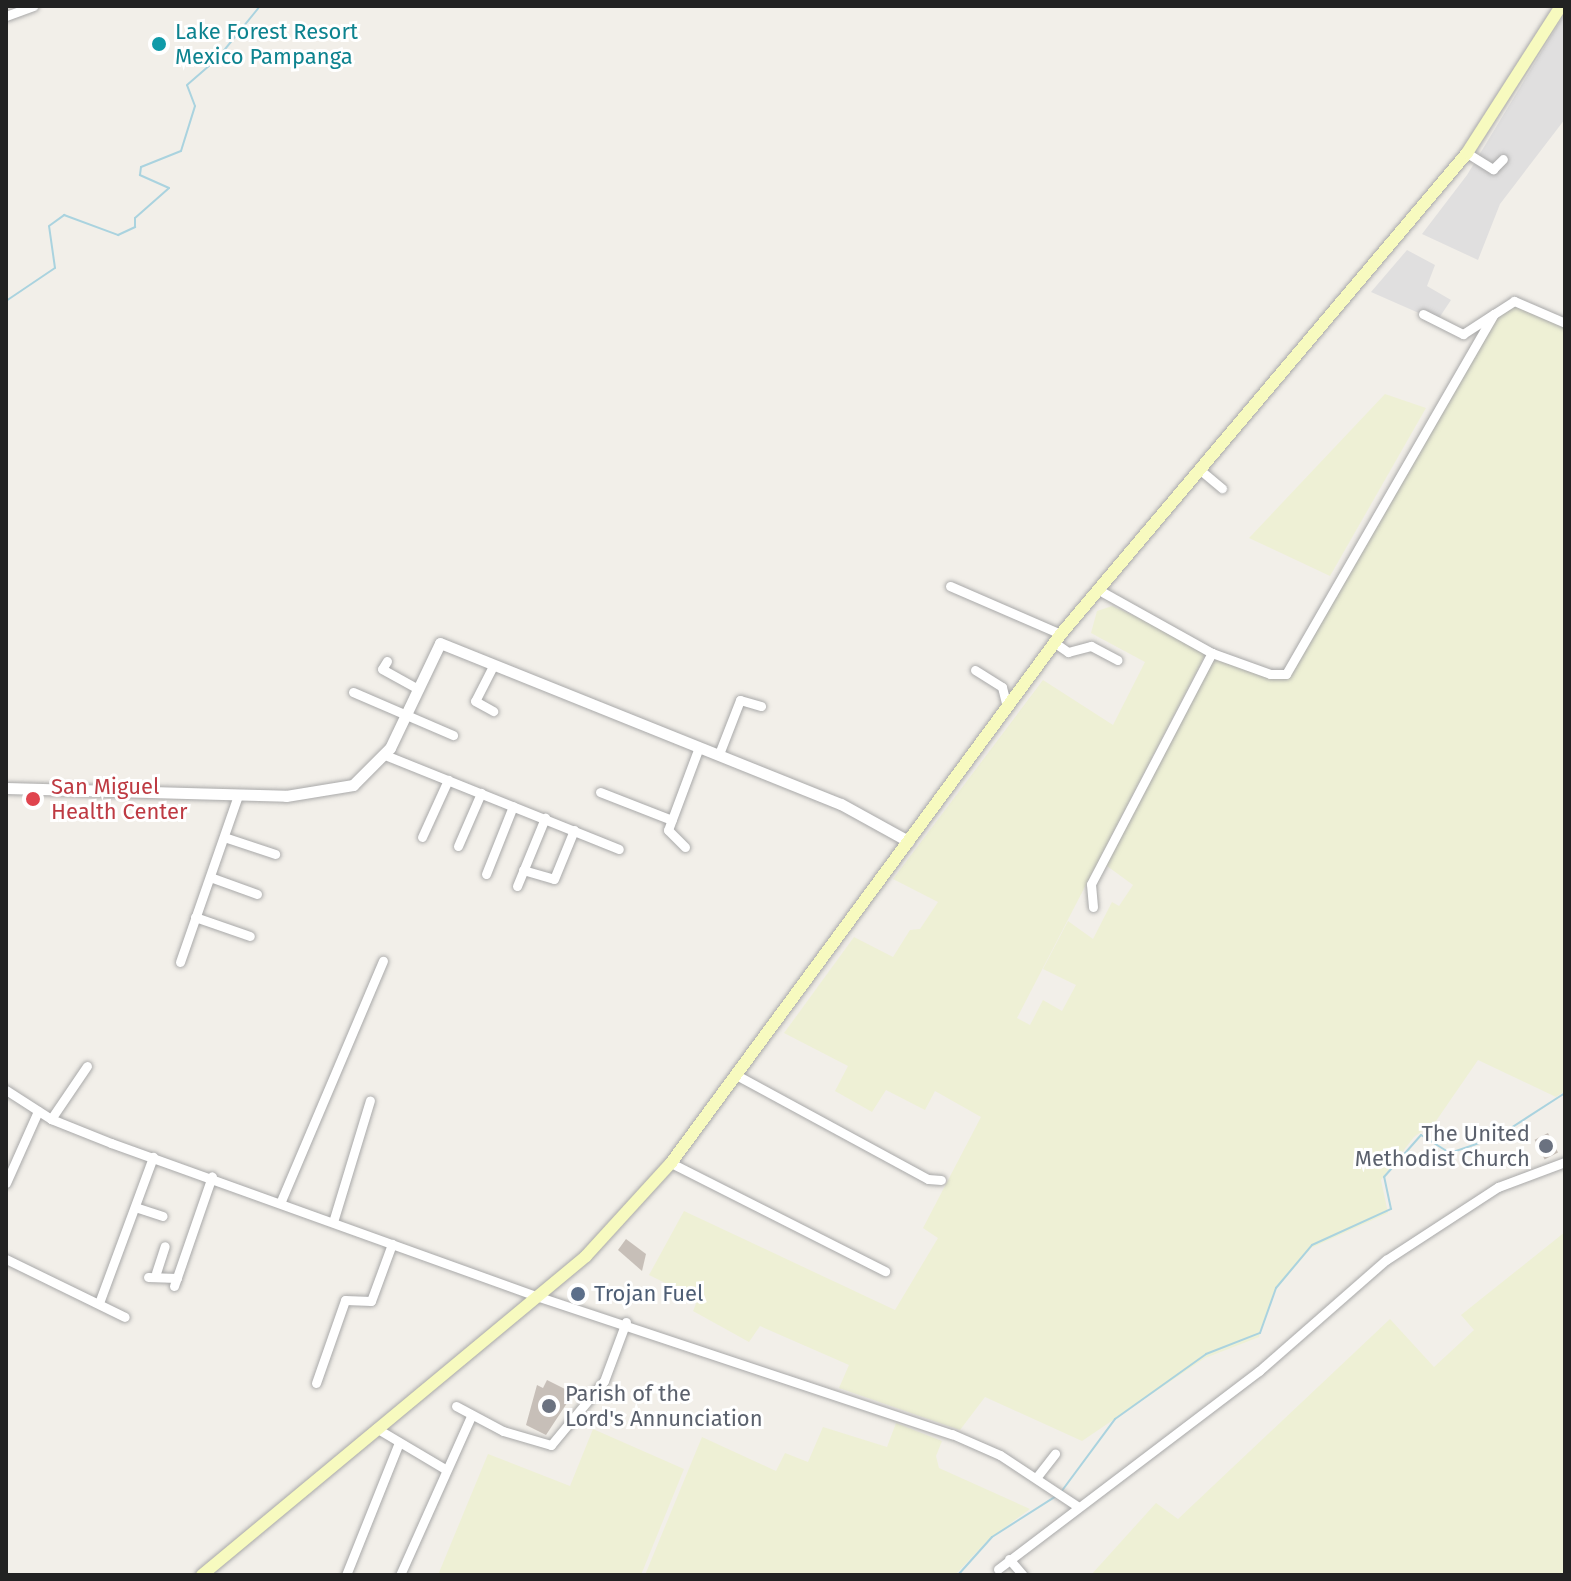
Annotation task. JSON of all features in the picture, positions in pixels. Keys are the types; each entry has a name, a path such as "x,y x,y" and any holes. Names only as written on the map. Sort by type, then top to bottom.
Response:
{"main road":[{"path":"202,1575 376,1428 539,1297 671,1163 740,1077 908,841 1097,589 1467,153 1561,6"}],"street":[{"path":"6,16 33,6"},
{"path":"1467,153 1493,169 1503,159"},
{"path":"1423,314 1463,334 1514,301 1565,323"},
{"path":"1097,589 1212,653 1270,674 1291,670 1494,314"},
{"path":"1199,469 1222,488"},
{"path":"950,586 1058,639 1068,652 1091,646 1117,660"},
{"path":"6,788 309,795 353,785 385,755 440,643 841,804 908,841"},
{"path":"1093,907 1091,884 1212,653"},
{"path":"387,661 382,669 416,688"},
{"path":"493,666 475,701 493,711"},
{"path":"975,670 1002,687 1007,707"},
{"path":"353,692 453,735"},
{"path":"719,754 740,700 761,706"},
{"path":"685,847 668,830 699,747"},
{"path":"385,755 619,849"},
{"path":"422,837 448,780"},
{"path":"600,792 672,820"},
{"path":"458,846 481,793"},
{"path":"180,962 238,795"},
{"path":"486,874 513,806"},
{"path":"517,886 545,818"},
{"path":"523,870 554,879 574,830"},
{"path":"224,837 275,854"},
{"path":"210,877 257,894"},
{"path":"195,917 250,936"},
{"path":"281,1201 383,961"},
{"path":"51,1119 87,1066"},
{"path":"740,1077 928,1179 941,1180"},
{"path":"6,1090 51,1119 392,1244 539,1297 626,1322 942,1430 1068,1495 1077,1506"},
{"path":"333,1222 370,1100"},
{"path":"6,1183 38,1111"},
{"path":"99,1303 153,1157"},
{"path":"998,1569 1077,1506 1259,1371 1386,1260 1498,1187 1565,1162"},
{"path":"671,1163 885,1271"},
{"path":"165,1246 152,1275 175,1282 212,1176"},
{"path":"135,1207 163,1216"},
{"path":"316,1383 345,1300 372,1299 392,1244"},
{"path":"6,1259 125,1317"},
{"path":"456,1406 471,1416 551,1445 604,1381 626,1322"},
{"path":"400,1575 471,1416"},
{"path":"376,1428 398,1445 445,1469"},
{"path":"346,1575 398,1445"},
{"path":"1036,1478 1055,1454"},
{"path":"1009,1559 1023,1575"}],"shaded area":[{"path":"1565,13 1565,119 1500,204 1478,260 1422,234 1467,175"},
{"path":"1407,250 1435,265 1427,286 1451,300 1437,321 1371,292"}],"green space":[{"path":"1505,302 1565,326 1565,1091 1556,1097 1478,1060 1436,1121 1414,1137 1381,1180 1388,1213 1311,1248 1274,1292 1259,1337 1205,1358 1082,1441 985,1397 960,1430 839,1388 849,1365 760,1326 749,1342 693,1311 698,1299 649,1275 684,1211 895,1310 938,1238 923,1228 981,1117 935,1091 925,1110 886,1090 872,1112 835,1091 848,1066 784,1033 854,937 893,957 910,930 920,929 938,902 893,879 1043,680 1113,725 1145,662 1091,633 1097,611 1112,606 1201,645 1205,655 1017,1018 1030,1025 1043,1000 1062,1011 1076,985 1043,969 1068,921 1093,939 1112,902 1119,906 1133,885 1103,863 1213,653 1286,678"},
{"path":"1385,394 1426,408 1330,576 1249,538"},
{"path":"1565,1232 1565,1575 1091,1575 1156,1503 1178,1519 1390,1319 1434,1367 1474,1330 1461,1315"},
{"path":"896,1423 942,1441 936,1456 939,1468 1030,1509 988,1540 955,1575 645,1575 702,1437 776,1471 785,1453 808,1462 823,1427 887,1447"},
{"path":"593,1429 684,1469 641,1575 438,1575 488,1454 570,1486"}],"building":[{"name":"The United Methodist Church","path":"1548,1133 1558,1153 1545,1159 1535,1140"},
{"path":"626,1239 646,1254 642,1271 618,1250"},
{"name":"Parish of the Lord's Annunciation","path":"547,1380 567,1390 564,1397 569,1400 546,1435 526,1425 537,1385 543,1388"}],"waterway":[{"path":"6,301 55,268 49,226 64,215 118,235 135,227 135,218 169,188 140,175 141,167 181,151 195,106 187,85 217,59 260,6"},
{"path":"1061,1492 1115,1419 1206,1354 1260,1333 1276,1288 1312,1245 1391,1209 1384,1177 1421,1135 1450,1153 1497,1137 1565,1093"},
{"path":"958,1575 992,1537 1056,1496"}],"place":[{"name":"Lake Forest Resort Mexico Pampanga","path":"159,44"},
{"name":"San Miguel Health Center","path":"33,799"},
{"name":"The United Methodist Church","path":"1546,1146"},
{"name":"Trojan Fuel","path":"578,1294"},
{"name":"Parish of the Lord's Annunciation","path":"549,1406"}]}
